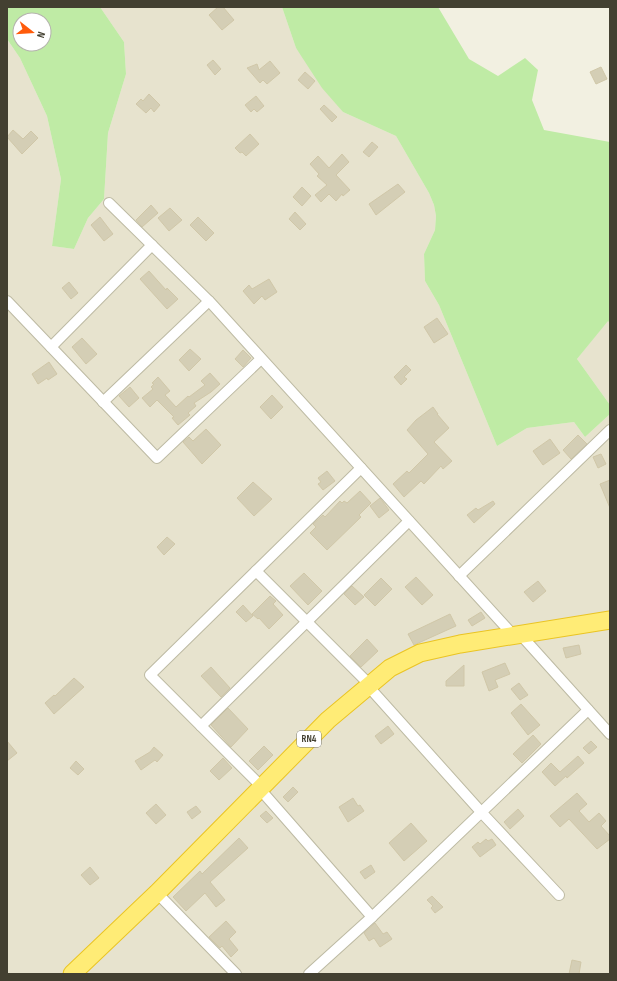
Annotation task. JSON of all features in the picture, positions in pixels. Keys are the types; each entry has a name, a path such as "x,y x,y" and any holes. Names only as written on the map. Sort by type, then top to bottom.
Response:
{"highway":[{"name":"RN4","path":"72,974 157,893 260,787 328,720 390,668 420,653 460,644 610,620"}],"street":[{"path":"109,203 209,301 459,576 610,734"},
{"path":"51,347 152,245"},
{"path":"7,301 157,458 262,358"},
{"path":"104,402 209,301"},
{"path":"459,576 610,430"},
{"path":"361,468 150,675 260,787 372,917"},
{"path":"201,726 409,521"},
{"path":"256,571 369,686 482,813 559,895"},
{"path":"309,974 482,813 588,710"},
{"path":"157,893 236,974"}],"shaded area":[{"path":"100,7 282,7 296,48 343,112 396,136 429,193 434,205 436,216 435,230 424,254 425,281 439,305 497,446 527,428 574,422 585,437 610,414 610,974 7,974 7,39 12,46 12,52 16,52 20,58 47,116 61,179 52,246 74,249 88,218 104,199 108,133 126,74 124,42"},
{"path":"608,320 610,323 610,405 577,359"}],"green space":[{"path":"7,7 100,7 124,42 126,74 108,133 104,199 88,218 74,249 52,246 61,179 47,116 16,52 52,52 52,12 12,12 12,46 7,39"},
{"path":"282,7 438,7 469,59 498,76 525,58 538,70 532,100 544,130 610,142 610,323 608,321 577,359 610,405 610,414 585,437 574,422 527,428 497,446 439,305 425,281 424,254 435,230 436,216 434,205 429,193 396,136 343,112 322,88 296,48"}],"building":[{"path":"218,7 223,7 234,20 222,30 209,15"},
{"path":"213,60 221,69 215,75 207,65"},
{"path":"270,61 280,73 267,84 263,80 260,83 247,68 257,64 259,70"},
{"path":"601,67 607,79 596,84 590,72"},
{"path":"305,72 315,81 308,89 298,80"},
{"path":"149,94 160,105 154,112 151,108 146,113 136,104 141,99 143,101"},
{"path":"256,96 264,106 257,112 254,109 251,112 245,105"},
{"path":"324,105 337,117 332,122 320,109"},
{"path":"13,130 23,139 31,131 38,138 22,154 7,137"},
{"path":"250,134 259,144 246,156 235,148"},
{"path":"372,142 378,147 369,157 363,152"},
{"path":"342,154 349,162 336,175 350,190 343,196 342,194 336,201 329,194 321,202 315,195 327,185 317,176 319,174 310,164 318,156 329,168"},
{"path":"398,184 405,192 376,215 369,204"},
{"path":"302,187 311,196 302,206 293,197"},
{"path":"151,205 158,213 142,227 136,220"},
{"path":"170,208 182,220 169,231 158,218"},
{"path":"295,212 306,224 300,230 289,219"},
{"path":"100,217 113,234 104,241 91,225"},
{"path":"198,217 214,233 206,241 190,225"},
{"path":"149,271 166,290 167,288 178,299 167,309 140,279"},
{"path":"269,279 277,292 265,300 262,296 254,304 243,291 249,285 252,289"},
{"path":"69,282 78,293 71,299 62,288"},
{"path":"437,318 448,334 434,343 424,327"},
{"path":"82,338 97,354 86,364 72,347"},
{"path":"190,349 201,359 189,371 179,360"},
{"path":"243,350 251,358 243,367 235,359"},
{"path":"49,362 57,374 38,384 32,374"},
{"path":"406,365 411,370 404,377 407,379 401,385 394,377"},
{"path":"210,373 220,384 194,403 196,406 188,413 190,415 178,425 172,418 174,417 157,400 150,407 142,398 153,389 151,387 154,384 152,383 158,377 170,391 165,395 176,407 188,396 189,397 205,385 201,381"},
{"path":"130,387 139,398 129,407 119,396"},
{"path":"272,395 283,407 271,419 260,407"},
{"path":"433,407 449,428 434,442 452,461 443,469 441,466 424,484 421,481 404,497 393,484 407,471 409,473 428,454 407,430 416,420"},
{"path":"206,429 221,445 202,464 183,442 189,437 193,441"},
{"path":"578,435 587,444 571,459 563,450"},
{"path":"550,439 560,453 543,465 533,451"},
{"path":"601,454 606,464 598,468 593,457"},
{"path":"327,471 335,481 323,490 318,484 321,482 318,478"},
{"path":"610,480 610,508 600,484"},
{"path":"253,482 272,499 254,516 237,498"},
{"path":"360,491 371,503 359,515 361,517 327,550 310,533 316,527 313,524 323,515 325,517 340,501 342,503 344,501 347,503"},
{"path":"380,498 389,510 379,518 370,506"},
{"path":"493,501 495,504 474,523 467,515 476,508 478,510"},
{"path":"167,537 175,544 164,555 157,547"},
{"path":"304,573 322,591 308,605 290,586"},
{"path":"416,577 433,595 422,605 405,587"},
{"path":"381,578 392,589 375,606 364,595"},
{"path":"538,581 546,591 533,602 524,592"},
{"path":"352,586 364,597 355,605 344,594"},
{"path":"270,596 276,601 273,604 283,615 269,629 259,618 258,619 252,614"},
{"path":"243,605 253,616 246,622 236,612"},
{"path":"481,612 485,618 472,626 468,620"},
{"path":"450,614 456,626 414,645 408,634"},
{"path":"367,639 378,651 361,667 350,656"},
{"path":"579,645 581,654 566,658 563,648"},
{"path":"505,663 510,674 495,680 498,687 489,691 482,672"},
{"path":"464,665 464,686 446,686 446,681"},
{"path":"211,667 230,688 221,697 201,676"},
{"path":"74,678 84,687 54,714 45,703 54,695 55,696"},
{"path":"519,683 528,695 520,700 511,689"},
{"path":"521,704 540,725 528,735 511,713"},
{"path":"228,708 248,729 231,747 211,725"},
{"path":"388,726 394,734 381,744 375,736"},
{"path":"533,735 541,744 522,763 513,754"},
{"path":"7,741 17,753 7,761"},
{"path":"591,741 597,747 589,754 583,748"},
{"path":"264,746 273,755 258,770 249,761"},
{"path":"154,747 163,755 157,762 155,760 141,770 135,761 150,752"},
{"path":"578,756 584,763 555,786 542,772 551,763 560,772"},
{"path":"223,758 232,768 219,780 210,771"},
{"path":"76,761 84,769 78,775 70,768"},
{"path":"293,787 298,792 288,802 283,797"},
{"path":"577,793 587,804 579,811 589,822 599,813 606,821 601,826 610,836 610,839 597,849 569,819 560,827 550,816"},
{"path":"353,798 358,806 360,805 364,811 348,822 339,807"},
{"path":"156,804 166,815 156,824 146,813"},
{"path":"196,806 201,812 192,819 187,812"},
{"path":"518,809 524,816 510,829 504,822"},
{"path":"266,811 273,818 267,823 260,816"},
{"path":"411,823 427,841 404,861 389,843"},
{"path":"239,838 248,848 210,882 225,900 216,907 205,893 186,911 173,897 200,871 202,874"},
{"path":"486,839 488,841 492,839 496,845 480,857 472,847 478,842 480,844"},
{"path":"371,865 375,872 365,879 360,872"},
{"path":"90,867 99,878 90,885 81,875"},
{"path":"432,896 443,907 435,913 431,908 433,906 427,900"},
{"path":"226,921 236,932 229,939 238,950 231,957 222,946 220,948 209,937"},
{"path":"375,923 383,934 387,932 392,939 380,947 374,938 369,941 364,933"},
{"path":"572,960 581,962 579,974 569,974"}]}
